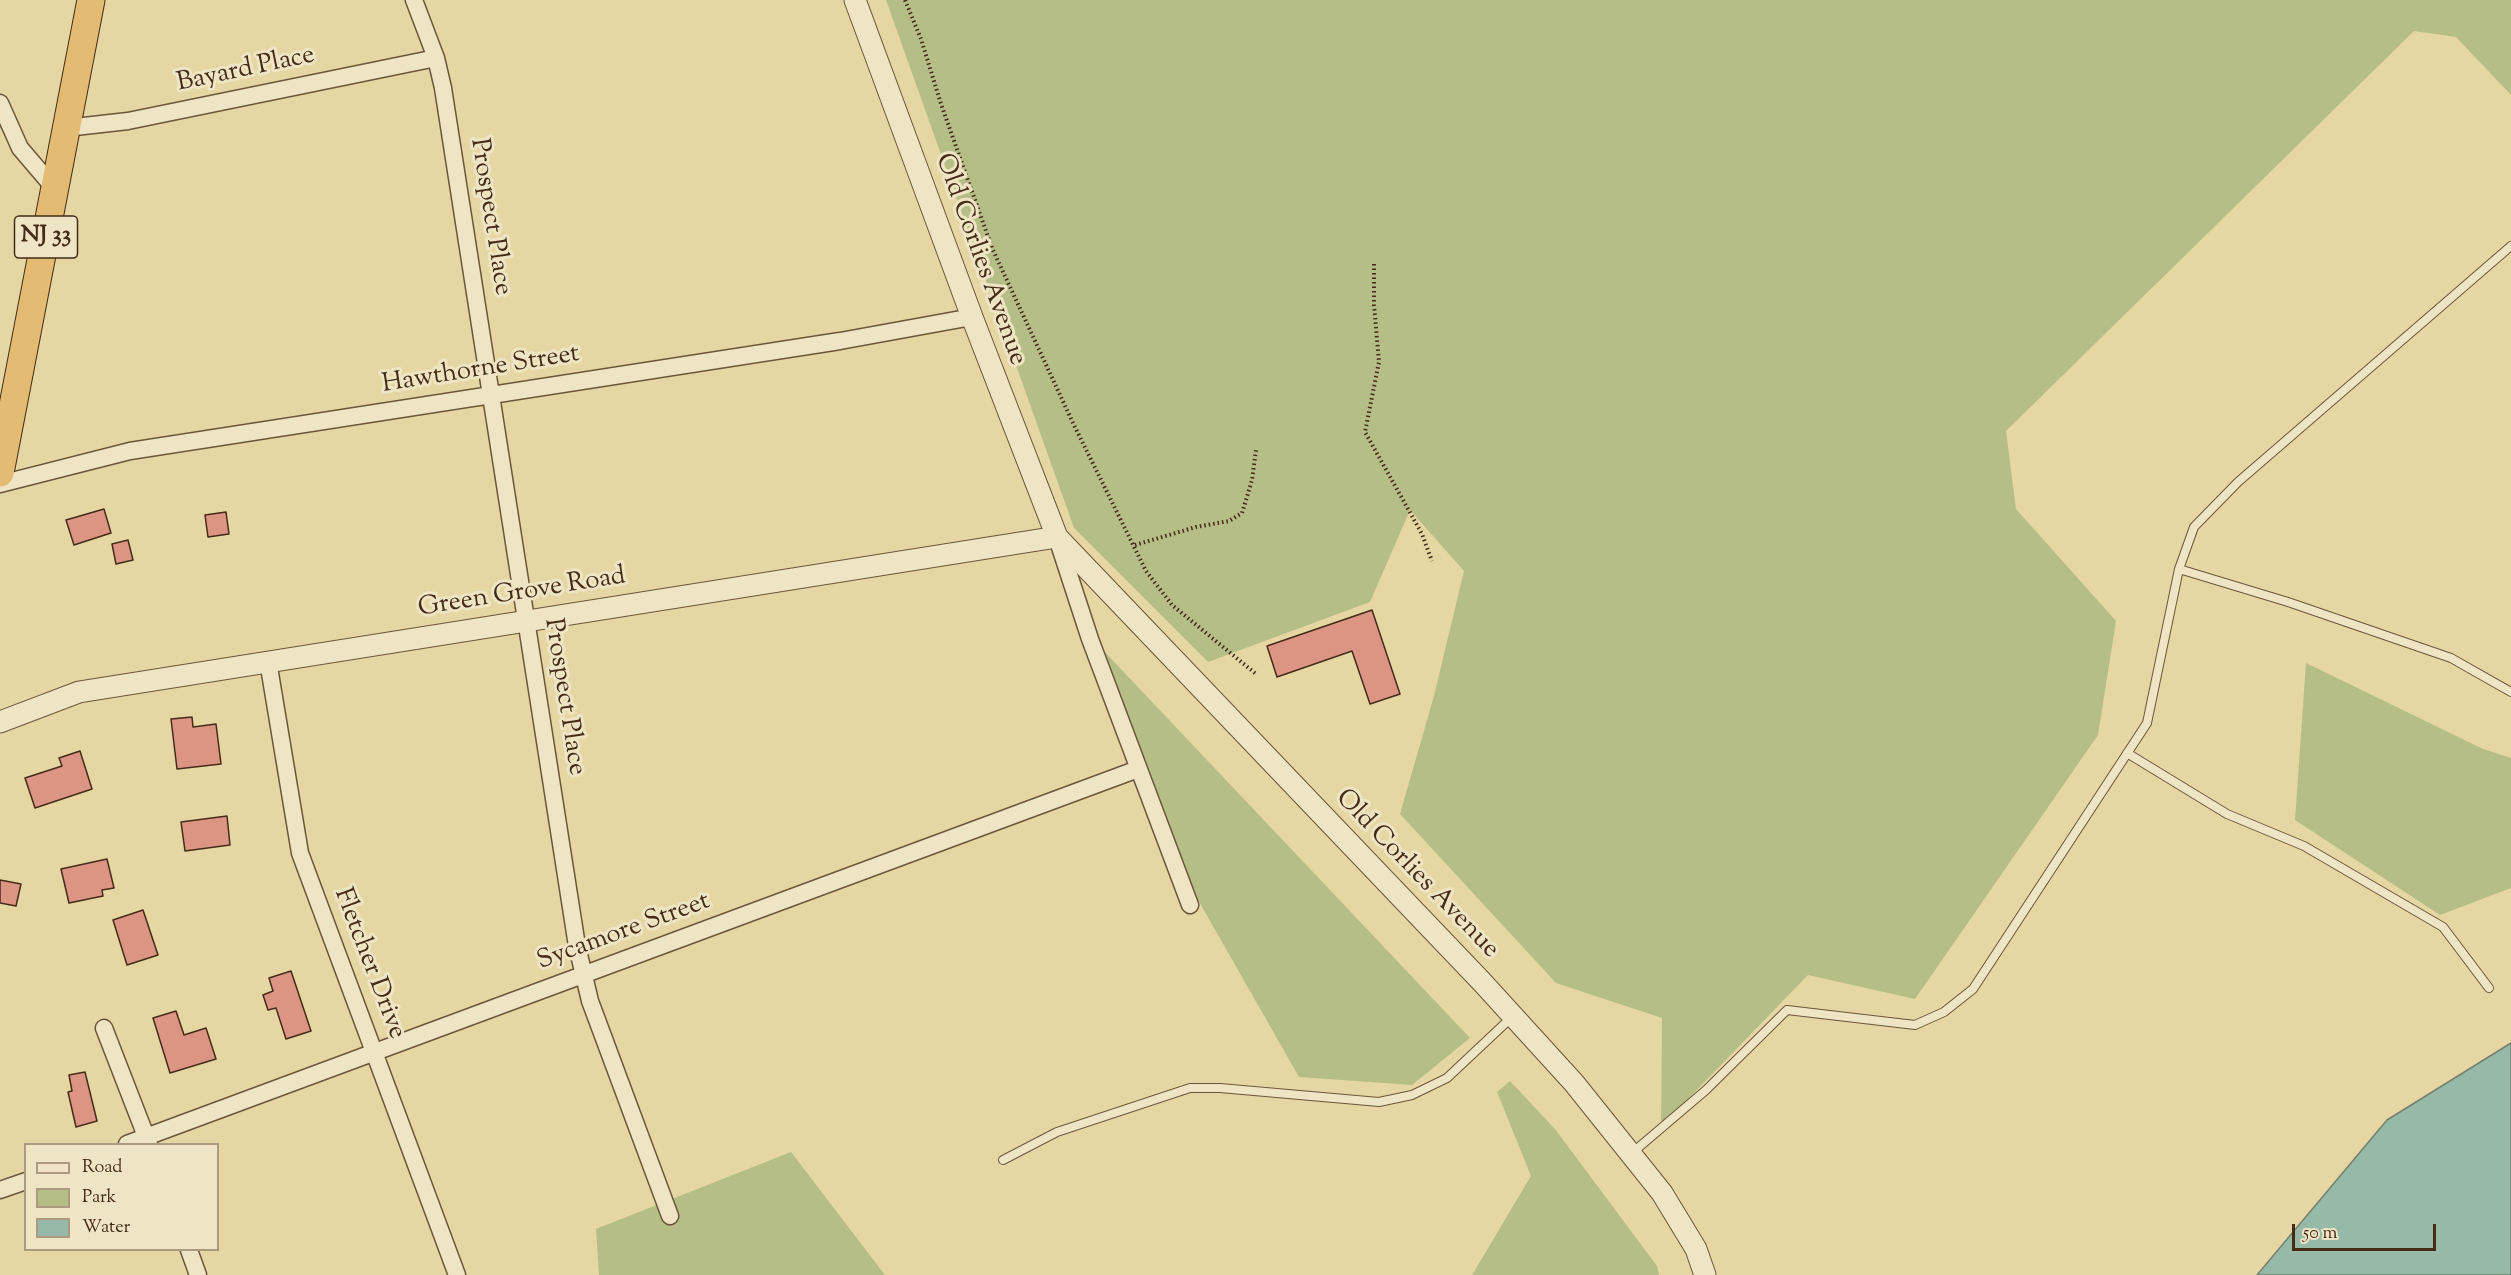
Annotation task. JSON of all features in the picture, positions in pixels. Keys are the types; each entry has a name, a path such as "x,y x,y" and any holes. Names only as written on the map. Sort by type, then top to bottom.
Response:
{"highway":[{"name":"NJ 33","path":"0,473 92,0"}],"street":[{"name":"Prospect Place","path":"414,0 436,58 575,934 584,975 607,1049 670,1216"},
{"name":"Old Corlies Avenue","path":"855,0 972,317 1057,537 1090,639 1190,905"},
{"name":"Bayard Place","path":"66,128 128,121 436,58"},
{"path":"0,103 20,148 55,189"},
{"name":"Hawthorne Street","path":"0,484 130,451 840,341 972,317"},
{"name":"Old Corlies Avenue","path":"1057,537 1575,1083 1632,1153 1686,1231 1705,1275"},
{"name":"Green Grove Road","path":"0,722 79,692 1057,537"},
{"name":"Fletcher Drive","path":"268,661 300,853 457,1275"},
{"name":"Sycamore Street","path":"148,1141 374,1052 1138,769"},
{"path":"104,1028 148,1141"},
{"path":"0,1190 24,1182"},
{"path":"189,1251 198,1275"}],"lane":[{"path":"1632,1153 1706,1090 1786,1010 1915,1025 1944,1012 1973,989 2147,723 2179,569 2194,527 2238,482 2511,246"},
{"path":"2179,569 2288,602 2451,658 2511,692"},
{"path":"2127,753 2227,814 2304,846 2443,927 2488,988"},
{"path":"1003,1160 1057,1132 1190,1088 1220,1088 1379,1102 1412,1095 1447,1078 1513,1016"}],"path":[{"path":"905,0 921,39 941,104 992,248 1086,449 1136,545 1146,571 1172,605 1256,674"},
{"path":"1374,264 1374,305 1379,362 1365,432 1422,534 1432,561"},
{"path":"1136,545 1214,523 1229,521 1242,513 1252,480 1256,450"}],"green space":[{"path":"886,0 2511,0 2511,95 2456,37 2414,31 2006,431 2016,509 2116,621 2098,735 1915,999 1808,975 1661,1127 1662,1018 1556,983 1400,814 1434,696 1464,571 1410,510 1370,602 1208,662 1074,528"},
{"path":"1101,648 1470,1038 1412,1085 1299,1077 1185,877"},
{"path":"2306,663 2483,749 2511,758 2511,888 2440,915 2295,820"},
{"path":"1510,1081 1555,1129 1657,1266 1659,1275 1472,1275 1531,1176 1497,1092"},
{"path":"791,1152 885,1275 599,1275 596,1229"}],"water":[{"path":"2511,1043 2511,1275 2257,1275 2387,1120"}],"building":[{"path":"104,509 111,533 74,545 66,520"},
{"path":"226,512 229,534 208,537 205,515"},
{"path":"128,540 133,560 116,564 112,544"},
{"path":"1372,610 1400,694 1370,704 1352,651 1277,677 1267,646"},
{"path":"192,717 193,727 216,724 221,764 177,769 171,719"},
{"path":"80,751 92,789 35,808 25,778 62,766 59,758"},
{"path":"227,816 230,845 185,851 181,822"},
{"path":"107,859 114,888 102,890 103,896 69,903 61,869"},
{"path":"0,880 21,884 16,906 0,903"},
{"path":"143,910 158,955 127,965 113,920"},
{"path":"291,971 311,1031 286,1039 276,1008 268,1010 263,995 273,991 269,978"},
{"path":"176,1011 184,1035 206,1028 216,1059 170,1073 153,1018"},
{"path":"85,1072 97,1121 76,1127 68,1092 72,1091 69,1075"}]}
